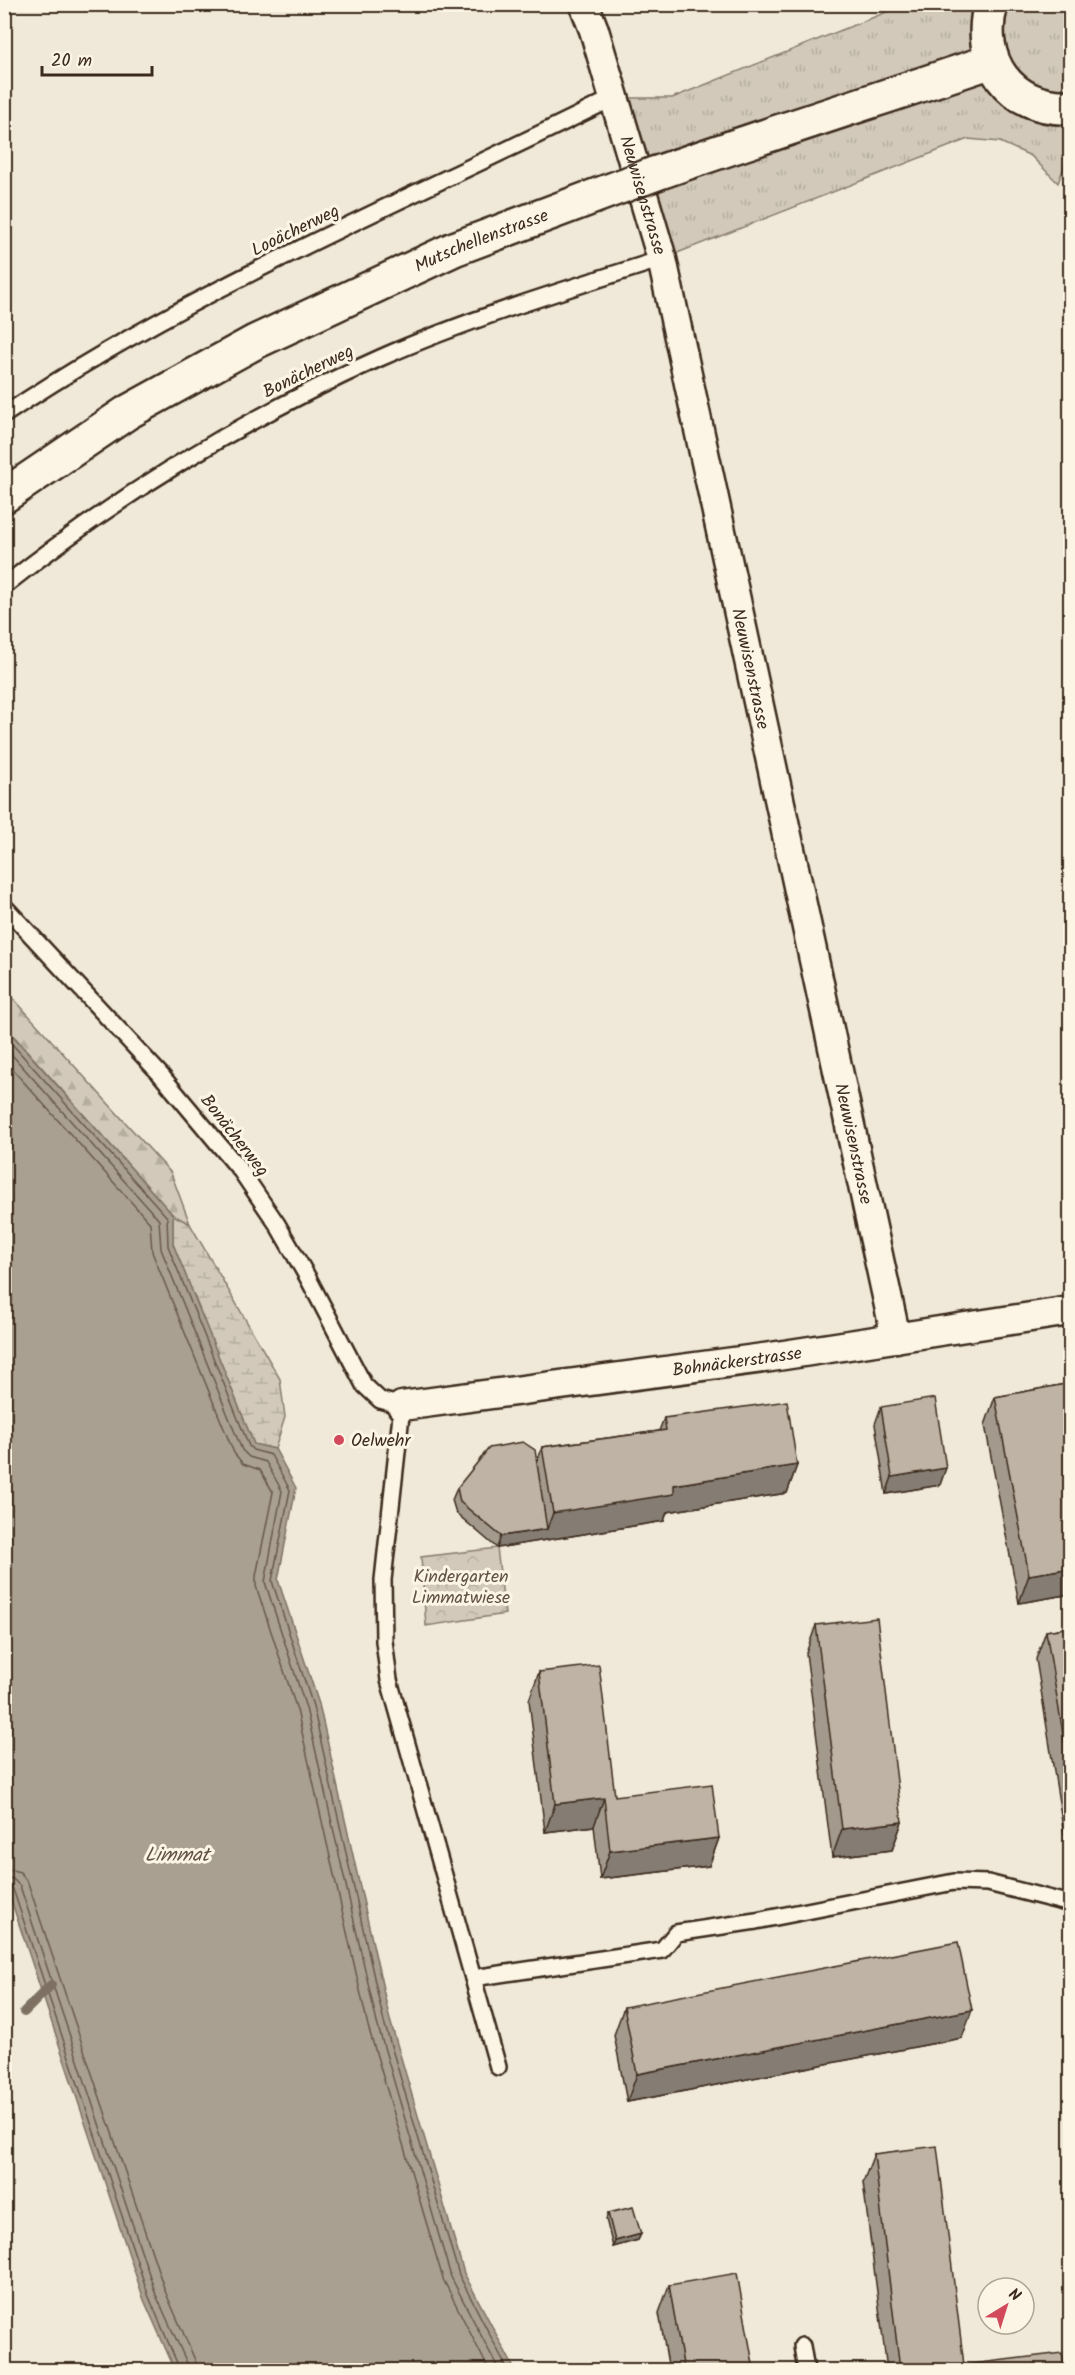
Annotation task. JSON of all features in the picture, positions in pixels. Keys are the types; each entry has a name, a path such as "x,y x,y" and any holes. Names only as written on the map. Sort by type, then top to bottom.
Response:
{"main road":[{"path":"991,4 986,20 986,41 992,61 1001,78 1031,101 1050,107 1071,107"},
{"name":"Mutschellenstrasse","path":"4,496 128,412 255,342 454,249 654,174 803,122 905,92 992,61"}],"street":[{"name":"Neuwisenstrasse","path":"584,4 594,30 662,259 896,1338"},
{"name":"Bohnäckerstrasse","path":"402,1406 759,1359 1071,1311"}],"lane":[{"name":"Looächerweg","path":"4,415 111,349 223,288 347,225 489,160 613,98"},
{"name":"Bonächerweg","path":"4,586 98,516 183,460 255,418 381,358 449,330 662,259"},
{"name":"Bonächerweg","path":"4,906 160,1074 241,1171 277,1224 364,1385 380,1400 402,1406"},
{"path":"402,1406 383,1580 384,1641 389,1680 498,2067"},
{"path":"473,1978 662,1950 676,1933 756,1921 954,1882 988,1883 1063,1902 1071,1900"},
{"path":"802,2346 806,2370"}],"green space":[{"path":"904,5 1070,5 1070,150 1058,183 1031,156 1000,142 968,139 662,259 613,98 672,98"},
{"path":"4,988 171,1173 190,1224 173,1215 5,1026"},
{"path":"173,1215 190,1224 280,1379 285,1417 275,1449 254,1445 173,1244"},
{"name":"Kindergarten Limmatwiese","path":"497,1548 505,1614 426,1626 421,1557"}],"water":[{"name":"Limmat","path":"4,1026 173,1215 173,1244 254,1444 275,1449 296,1488 278,1580 319,1704 390,2020 464,2273 515,2370 175,2370 144,2300 5,1882"}],"building":[{"path":"1071,1383 1071,1568 1029,1575 995,1397"},
{"path":"935,1398 946,1468 892,1477 881,1407"},
{"path":"787,1401 797,1465 674,1485 674,1494 553,1513 542,1447 666,1430 664,1418"},
{"path":"523,1442 535,1450 547,1529 501,1536 460,1502 457,1488 489,1448"},
{"path":"877,1618 902,1822 842,1829 816,1625"},
{"path":"1071,1627 1071,1782 1046,1631"},
{"path":"599,1665 615,1796 712,1784 719,1838 610,1851 604,1798 555,1804 539,1672"},
{"path":"958,1942 972,2010 637,2074 624,2007"},
{"path":"937,2146 964,2365 1062,2353 1065,2370 954,2370 954,2367 900,2370 874,2154"},
{"path":"633,2207 641,2234 615,2241 608,2213"},
{"path":"737,2273 754,2370 684,2370 669,2285"}],"waterway":[{"path":"24,2012 51,1985"}],"place":[{"name":"Oelwehr","path":"339,1440"}]}
